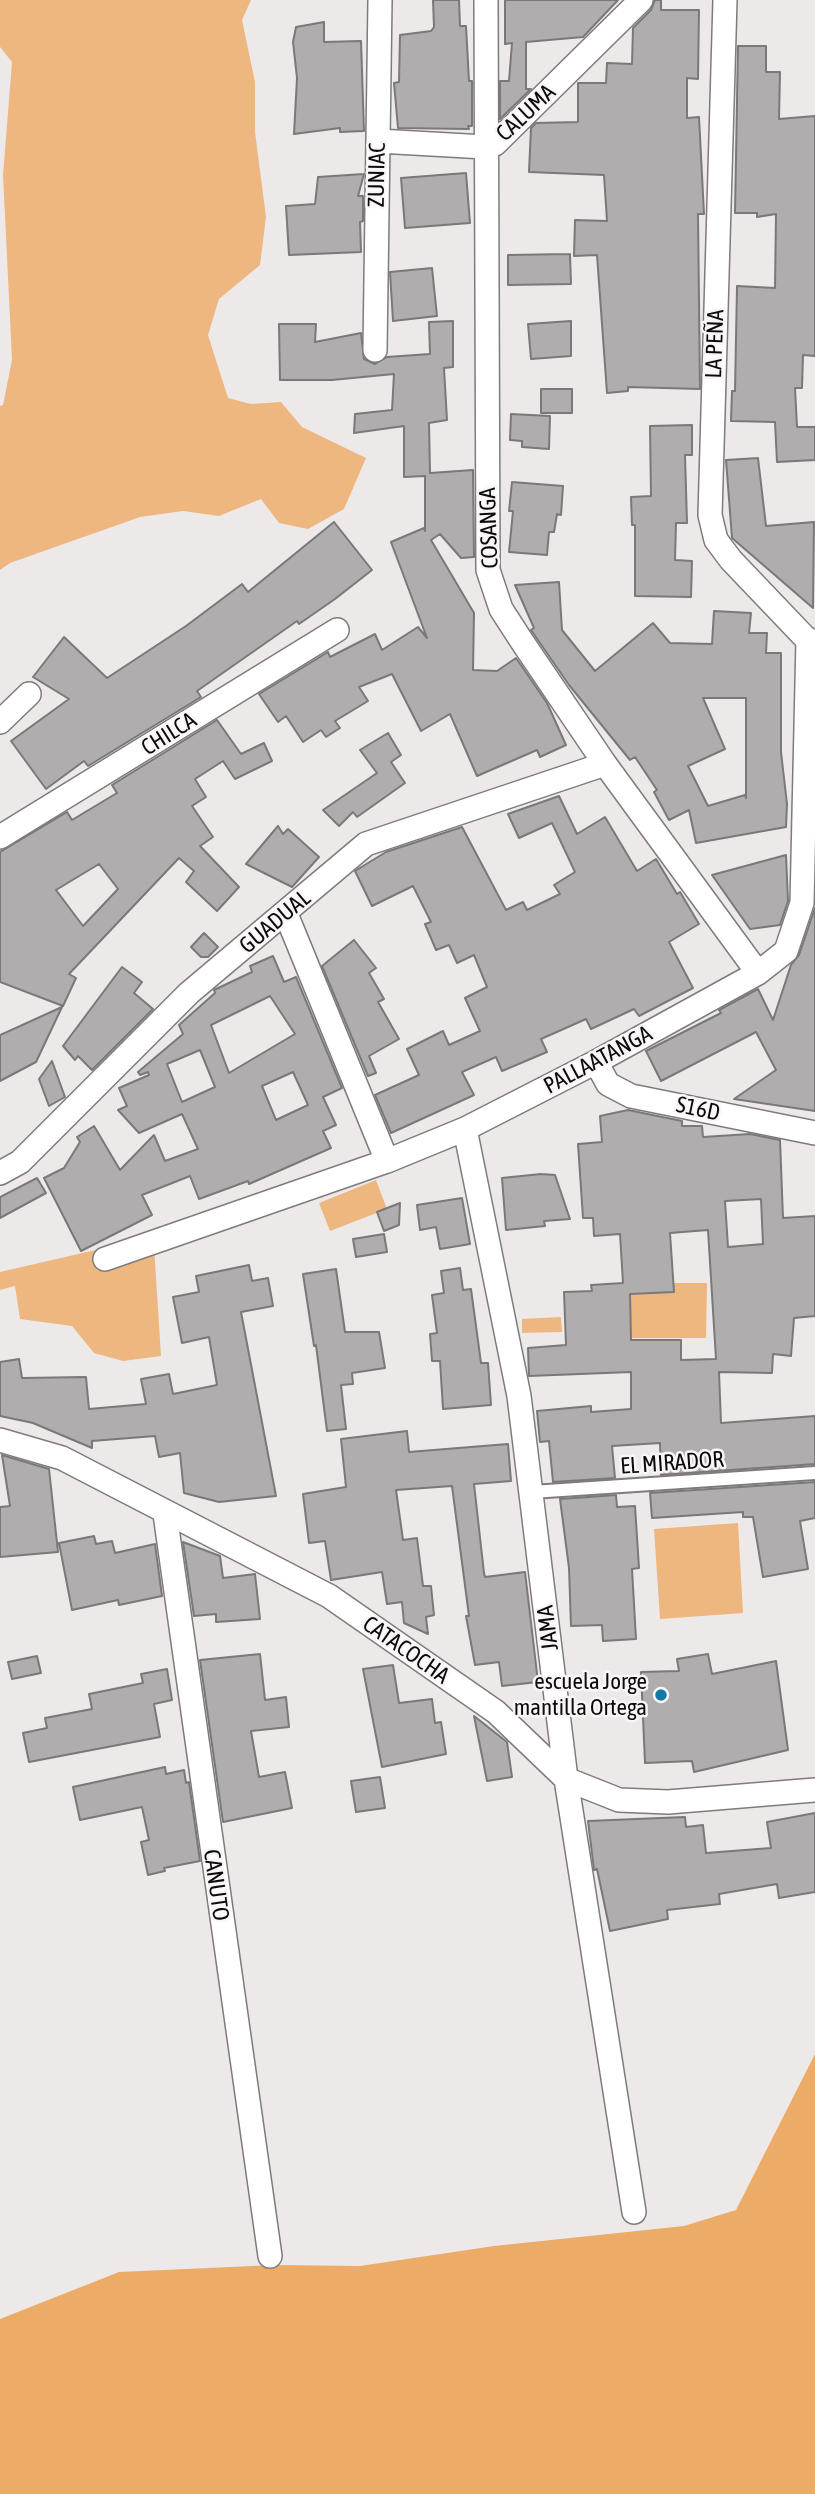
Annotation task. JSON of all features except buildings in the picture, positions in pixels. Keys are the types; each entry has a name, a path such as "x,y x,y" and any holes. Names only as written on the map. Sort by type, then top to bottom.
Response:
{"street":[{"name":"ZUNIAC","path":"375,350 380,0"},
{"name":"COSANGA","path":"486,0 488,570 501,609 605,764 758,972"},
{"name":"CALUMA","path":"378,141 485,147 505,136 641,0"},
{"name":"LA PEÑA","path":"725,0 710,515 716,540 731,560 812,643"},
{"name":"CHILCA","path":"0,837 337,630"},
{"name":"PALLAATANGA","path":"105,1259 387,1161 465,1129 596,1062 758,972 786,951 802,903 812,643"},
{"path":"0,722 29,694"},
{"name":"GUADUAL","path":"0,1172 20,1162 189,993 366,844 605,764"},
{"path":"286,914 387,1161"},
{"name":"S16D","path":"596,1062 608,1084 631,1096 815,1133"},
{"name":"JAMA","path":"465,1129 519,1396 566,1779 634,2212"},
{"name":"CATACOCHA","path":"0,1440 62,1458 165,1514 329,1596 496,1712 566,1779 619,1800 668,1802 815,1790"},
{"name":"CANUTO","path":"165,1514 270,2256"}],"lane":[{"name":"EL MIRADOR","path":"532,1492 815,1473"}],"shaded area":[{"path":"0,0 251,0 242,20 255,82 255,132 266,217 260,265 219,299 208,335 228,398 251,404 281,402 302,427 366,458 344,509 308,529 279,523 261,499 219,516 183,511 140,517 10,563 0,570 0,406 3,405 12,360 3,175 12,62 0,47"},
{"path":"376,1180 387,1209 330,1231 319,1203"},
{"path":"154,1246 161,1356 123,1361 94,1353 72,1326 20,1319 15,1286 0,1290 0,1272 100,1249"},
{"path":"628,1283 707,1283 706,1338 628,1338"},
{"path":"561,1317 562,1332 522,1333 522,1319"},
{"path":"738,1523 743,1613 660,1619 654,1529"},
{"path":"815,2054 815,2494 0,2494 0,2319 119,2272 275,2265 360,2266 494,2246 684,2226 736,2210"}],"place":[{"name":"escuela Jorge mantilla Ortega","path":"661,1695"}]}
